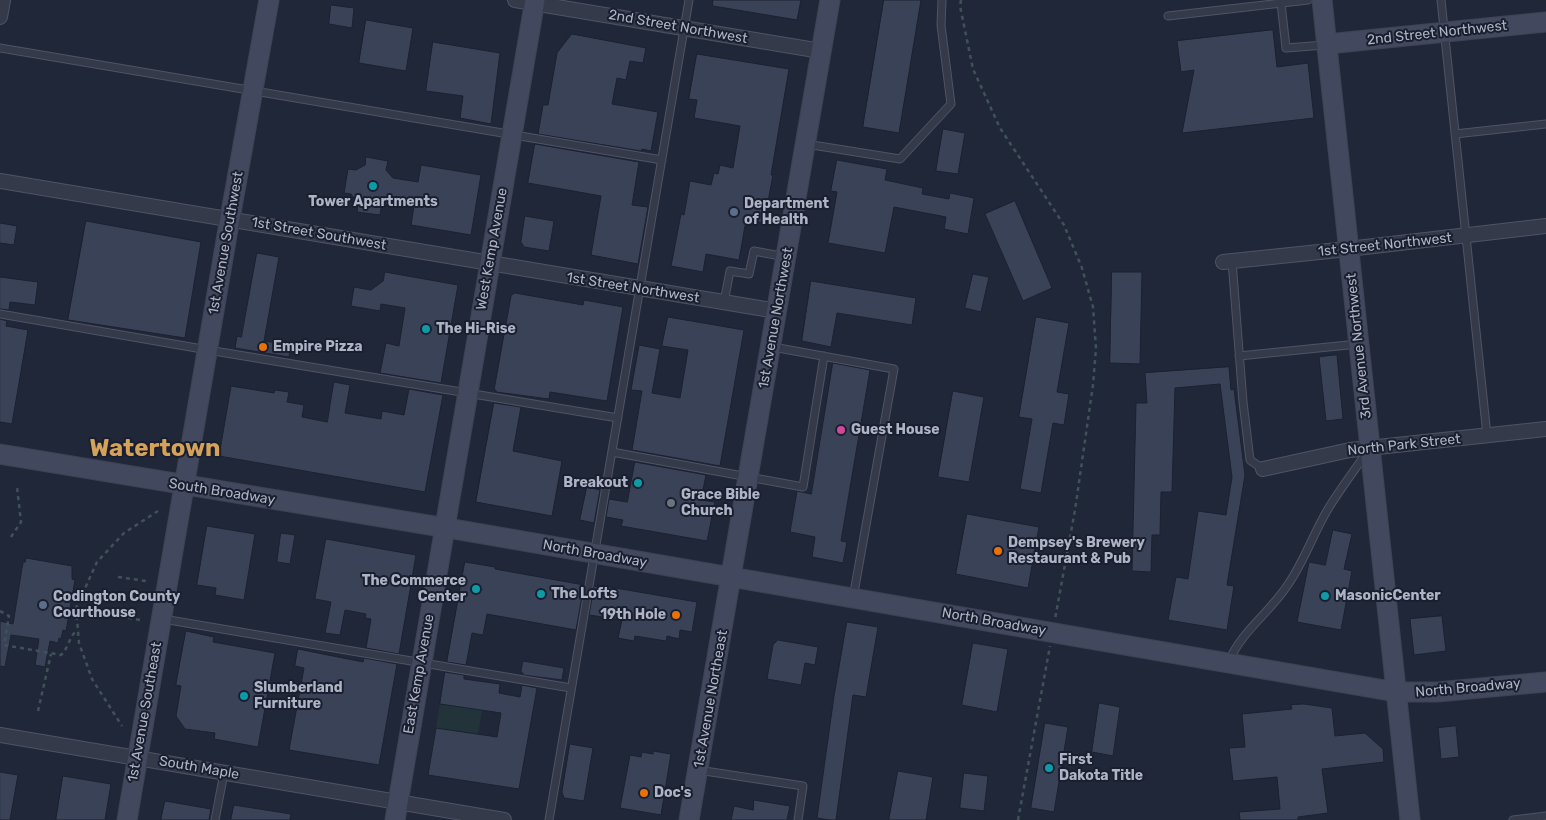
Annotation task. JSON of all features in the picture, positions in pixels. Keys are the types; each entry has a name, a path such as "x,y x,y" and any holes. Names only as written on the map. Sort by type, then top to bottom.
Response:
{"street":[{"path":"0,17 3,0"},
{"name":"1st Avenue Southwest","path":"185,486 269,0"},
{"name":"2nd Street Northwest","path":"515,0 821,52"},
{"name":"1st Avenue Northwest","path":"732,577 830,0"},
{"name":"3rd Avenue Northwest","path":"1322,0 1410,820"},
{"name":"West Kemp Avenue","path":"444,528 534,2"},
{"name":"2nd Street Northwest","path":"1327,44 1546,22"},
{"name":"1st Street Southwest","path":"0,181 230,218 489,264"},
{"name":"1st Street Northwest","path":"1228,261 1546,226"},
{"name":"1st Street Northwest","path":"489,264 777,311"},
{"name":"North Park Street","path":"1263,470 1329,454 1370,448 1546,429"},
{"name":"South Broadway","path":"0,454 444,528"},
{"name":"1st Avenue Southeast","path":"127,820 185,486"},
{"name":"North Broadway","path":"444,528 1396,692 1437,692 1546,682"},
{"name":"East Kemp Avenue","path":"396,811 444,528"},
{"name":"1st Avenue Northeast","path":"689,820 732,577"},
{"name":"South Maple","path":"0,735 224,772 396,811 504,820"}],"lane":[{"path":"549,820 689,0"},
{"path":"806,144 900,160 950,104 941,25 942,0"},
{"path":"1168,16 1308,0"},
{"path":"1441,0 1487,435"},
{"path":"1282,3 1286,48 1327,44"},
{"path":"0,48 662,160"},
{"path":"1455,134 1546,124"},
{"path":"724,302 730,271 749,274 754,251 786,257"},
{"path":"1228,261 1250,460 1263,470"},
{"path":"0,314 618,418"},
{"path":"1239,356 1359,344"},
{"path":"771,346 894,369 853,598"},
{"path":"612,452 803,487 824,356"},
{"path":"1228,662 1244,634 1272,606 1286,588 1298,569 1328,509 1370,448"},
{"path":"162,619 571,688"},
{"path":"698,770 803,786 798,820"},
{"path":"215,820 224,772"},
{"path":"1513,820 1546,816"}],"path":[{"path":"961,0 960,6 973,69 1000,128 1064,225 1082,268 1092,307 1096,348 1093,385 1075,510 1018,820"},
{"path":"11,537 21,522 17,487"},
{"path":"122,726 92,679 79,644 76,608 98,562 124,533 158,511"},
{"path":"118,577 146,581"},
{"path":"76,608 140,620"},
{"path":"0,611 9,616 4,645 61,655 65,652 74,632 78,630"},
{"path":"38,712 51,654"}],"shaded area":[{"path":"440,704 482,710 478,735 436,728"}],"building":[{"path":"713,0 801,0 797,20 713,6"},
{"path":"884,0 921,0 899,133 863,127"},
{"path":"331,5 354,8 352,28 329,24"},
{"path":"366,20 413,28 406,71 359,63"},
{"path":"1273,30 1277,67 1308,63 1314,118 1182,133 1194,70 1181,72 1177,41"},
{"path":"572,34 646,48 643,63 630,61 626,80 617,78 612,104 658,112 651,151 538,134 543,105 548,105 557,53"},
{"path":"433,42 500,53 491,124 460,118 463,96 426,91"},
{"path":"697,54 789,69 764,223 749,220 748,226 745,226 739,260 706,254 703,272 671,266 681,214 684,215 690,181 711,185 714,173 718,174 720,165 733,168 740,126 694,118 697,100 689,99"},
{"path":"943,129 965,133 958,174 936,171"},
{"path":"535,144 639,162 632,205 648,207 638,264 591,255 601,196 528,183"},
{"path":"366,157 388,161 386,170 393,178 418,182 421,165 481,175 471,235 411,225 414,206 390,202 381,208 380,215 357,212 358,204 351,194 344,193 348,169 356,170 365,165"},
{"path":"837,160 887,169 885,180 923,188 922,194 949,199 950,193 974,198 968,234 944,229 946,217 894,207 885,253 828,243 837,192 831,191"},
{"path":"1015,201 1052,288 1023,301 985,214"},
{"path":"525,216 554,221 549,251 524,247 521,242"},
{"path":"86,221 201,242 185,338 68,320"},
{"path":"0,223 17,226 14,245 0,243"},
{"path":"257,253 279,257 264,341 291,345 289,357 235,348 237,336 241,337"},
{"name":"The Hi-Rise","path":"385,272 458,285 441,383 380,373 386,343 399,346 405,308 381,304 380,311 351,306 354,287 371,290 383,281"},
{"path":"1112,272 1142,272 1140,364 1110,363"},
{"path":"973,274 989,277 981,312 965,308"},
{"path":"0,277 38,282 35,305 10,302 9,310 0,309"},
{"path":"811,281 916,298 912,325 837,313 831,347 802,341"},
{"path":"515,293 583,305 584,300 623,307 607,401 550,392 549,399 496,392 494,390 511,296"},
{"path":"668,317 744,330 720,466 632,450 642,391 631,390 639,345 660,349 652,393 680,398 688,350 662,346"},
{"path":"1036,317 1069,323 1057,392 1069,394 1064,425 1053,423 1041,493 1020,489 1032,419 1019,417"},
{"path":"0,319 7,321 6,326 28,330 12,424 0,422"},
{"path":"1337,355 1343,419 1326,421 1319,357"},
{"name":"Guest House","path":"833,363 870,370 841,541 847,542 843,563 812,557 815,537 790,532 797,491 811,494"},
{"path":"1229,367 1231,390 1234,389 1245,475 1227,585 1234,586 1227,630 1168,620 1176,577 1188,579 1198,511 1226,515 1232,477 1220,384 1175,388 1172,492 1161,492 1160,535 1152,535 1151,572 1132,571 1136,403 1147,403 1145,373"},
{"path":"334,382 350,385 345,413 381,419 382,411 404,415 409,389 443,395 425,492 219,456 231,386 274,393 275,390 289,392 287,402 304,405 302,417 327,422"},
{"path":"953,391 984,397 969,482 938,477"},
{"path":"494,403 521,407 513,451 562,461 552,516 476,502"},
{"path":"635,462 706,475 701,500 715,502 707,541 621,526 623,520 606,517 609,499 627,502"},
{"path":"587,487 600,490 594,523 580,520"},
{"name":"Dempsey's Brewery Restaurant & Pub","path":"967,514 1039,527 1028,588 956,574"},
{"path":"207,526 255,534 244,600 215,595 216,588 197,585"},
{"name":"MasonicCenter","path":"1333,530 1352,534 1344,569 1352,571 1341,630 1297,622 1309,562 1325,565"},
{"path":"281,533 295,535 290,564 277,562"},
{"path":"326,539 416,555 399,654 366,648 371,619 365,618 366,614 345,610 340,635 325,633 331,602 315,599"},
{"name":"Codington County Courthouse","path":"26,558 72,566 72,579 75,580 66,631 63,630 58,643 50,641 45,667 35,665 39,639 11,635 5,667 0,666 0,621 13,624 23,562 25,562"},
{"path":"465,562 584,585 576,630 487,614 483,635 472,633 466,665 447,662"},
{"path":"598,585 697,602 692,632 680,630 679,639 667,636 666,641 635,636 634,641 618,638 622,620 589,615 594,586 598,587"},
{"path":"1442,616 1446,651 1414,655 1410,619"},
{"path":"847,622 878,627 866,697 853,695 836,820 830,820 817,818 834,696"},
{"path":"186,631 214,637 213,642 275,653 258,747 214,739 215,733 185,729 176,716 181,686 176,685"},
{"path":"778,640 818,647 815,665 805,663 801,685 767,679 773,645"},
{"path":"973,643 1008,649 997,712 962,705"},
{"path":"298,649 363,662 364,658 397,664 379,765 289,750 304,668 295,666"},
{"path":"523,661 564,668 562,680 523,675 521,673"},
{"path":"445,672 464,675 464,679 500,684 499,693 520,697 522,685 537,688 519,789 428,775 436,728 497,737 501,713 440,704"},
{"path":"1099,703 1120,707 1113,756 1092,752"},
{"path":"1304,704 1332,708 1335,736 1365,733 1383,749 1384,762 1322,769 1328,813 1298,817 1298,820 1240,820 1239,812 1280,809 1277,777 1233,781 1229,748 1245,747 1242,714 1292,709 1291,705"},
{"name":"First Dakota Title","path":"1045,723 1068,727 1054,812 1031,808"},
{"path":"1456,726 1459,757 1441,759 1438,728"},
{"path":"570,744 593,748 584,801 564,798 562,792"},
{"name":"Doc's","path":"653,751 671,754 661,815 620,808 630,755 641,757 642,752 653,754"},
{"path":"898,771 933,777 926,820 889,820"},
{"path":"0,772 18,775 10,820 0,820"},
{"path":"964,773 988,776 984,811 960,808"},
{"path":"63,776 111,784 105,820 56,820"},
{"path":"754,800 790,806 787,820 731,820 734,806 753,810"},
{"path":"165,801 211,809 209,820 161,820"},
{"path":"234,805 291,814 290,820 231,820"}],"place":[{"name":"Tower Apartments","path":"373,186"},
{"name":"Department of Health","path":"734,212"},
{"name":"The Hi-Rise","path":"426,329"},
{"name":"Empire Pizza","path":"263,347"},
{"name":"Guest House","path":"841,430"},
{"name":"Breakout","path":"638,483"},
{"name":"Grace Bible Church","path":"671,503"},
{"name":"Dempsey's Brewery Restaurant & Pub","path":"998,551"},
{"name":"The Commerce Center","path":"476,589"},
{"name":"The Lofts","path":"541,594"},
{"name":"MasonicCenter","path":"1325,596"},
{"name":"Codington County Courthouse","path":"43,605"},
{"name":"19th Hole","path":"676,615"},
{"name":"Slumberland Furniture","path":"244,696"},
{"name":"First Dakota Title","path":"1049,768"},
{"name":"Doc's","path":"644,793"}],"district":[{"name":"Watertown","path":"155,449"}]}
